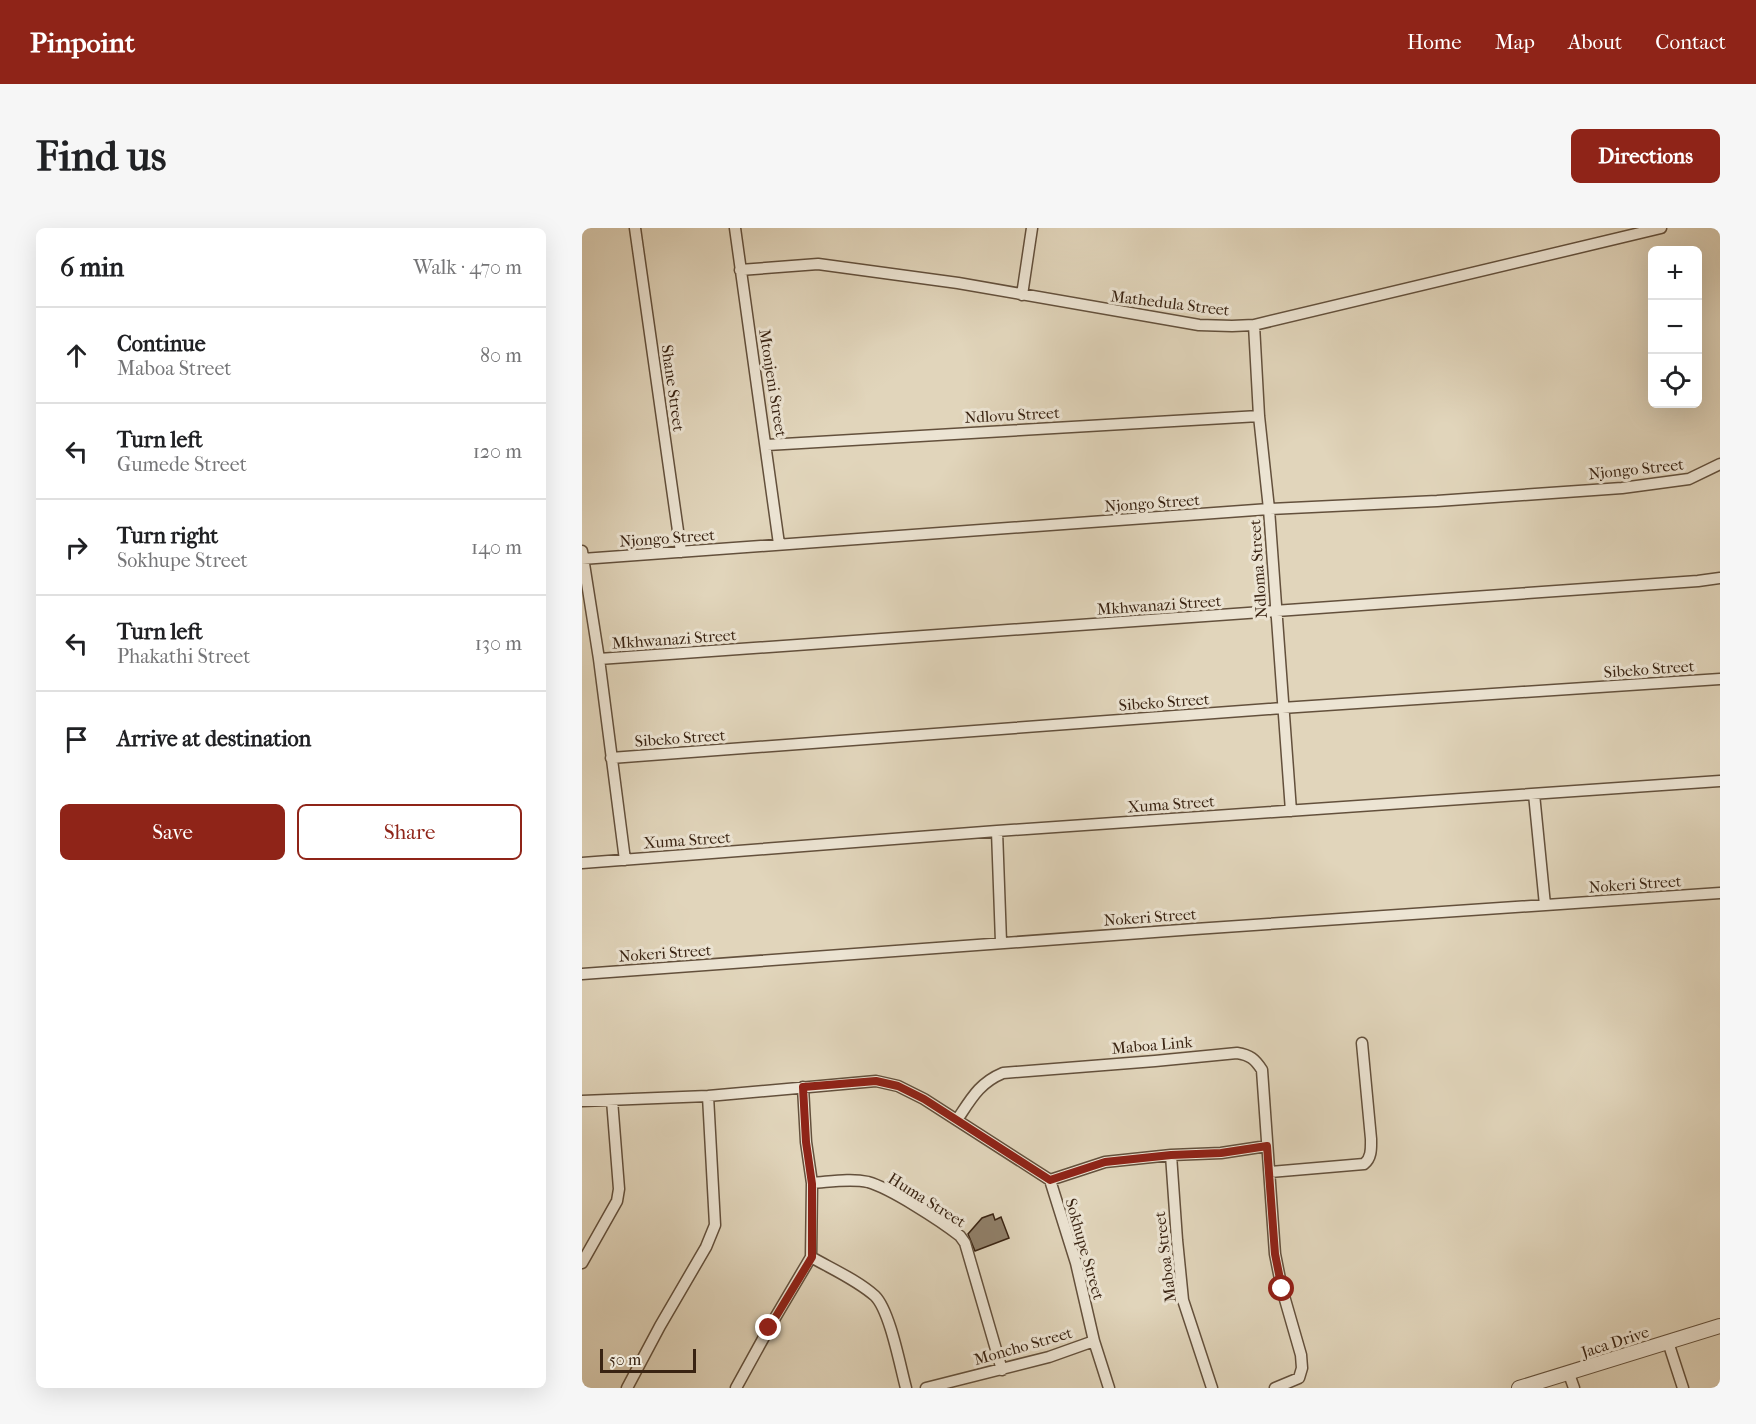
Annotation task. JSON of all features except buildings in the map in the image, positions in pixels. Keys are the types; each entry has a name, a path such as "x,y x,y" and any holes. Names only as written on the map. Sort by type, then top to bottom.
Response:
{"street":[{"name":"Shane Street","path":"635,228 681,552"},
{"name":"Mtonjeni Street","path":"735,228 779,544"},
{"path":"1022,295 1032,228"},
{"name":"Mathedula Street","path":"740,270 818,264 958,283 1199,325 1254,325 1661,228"},
{"name":"Ndloma Street","path":"1254,325 1259,416 1269,509 1291,811"},
{"name":"Ndlovu Street","path":"767,445 1259,416"},
{"name":"Njongo Street","path":"582,556 681,552 1269,509 1437,501 1676,482 1689,479 1720,464"},
{"path":"582,556 599,659 625,860"},
{"name":"Mkhwanazi Street","path":"599,659 1276,612 1720,578"},
{"name":"Sibeko Street","path":"611,758 1282,708 1720,679"},
{"name":"Xuma Street","path":"582,863 997,831 1720,781"},
{"path":"1534,794 1545,904"},
{"path":"997,831 1001,942"},
{"name":"Nokeri Street","path":"582,974 1001,942 1720,893"},
{"path":"1275,1388 1299,1378 1302,1368 1301,1355 1282,1289 1275,1254 1270,1172 1364,1164 1367,1161 1371,1154 1371,1138 1362,1043"},
{"name":"Maboa Link","path":"957,1120 988,1079 1003,1073 1237,1053 1249,1055 1255,1059 1262,1070 1270,1172"},
{"name":"Sokhupe Street","path":"582,1101 708,1096 876,1081 898,1086 924,1099 1050,1180 1076,1263 1094,1341 1109,1388"},
{"path":"736,1388 812,1257 812,1184 806,1142 803,1087"},
{"path":"627,1388 706,1247 715,1225 708,1096"},
{"path":"582,1263 617,1201 619,1189 612,1100"},
{"path":"1050,1180 1105,1162 1171,1155 1221,1153 1267,1146"},
{"name":"Maboa Street","path":"1171,1155 1183,1300 1212,1388"},
{"name":"Huma Street","path":"812,1184 867,1182 894,1194 960,1236 965,1243 1002,1370"},
{"path":"812,1257 864,1288 880,1303 886,1315 906,1388"},
{"name":"Jaca Drive","path":"1519,1388 1720,1326"},
{"name":"Moncho Street","path":"926,1388 1049,1357 1094,1341"},
{"path":"1668,1342 1683,1388"},
{"path":"1569,1374 1574,1388"}],"route":[{"path":"769,1328 812,1257 812,1184 806,1142 803,1087 876,1081 898,1086 924,1099 1050,1180 1105,1162 1171,1155 1221,1153 1267,1146 1275,1254 1282,1289"}]}
